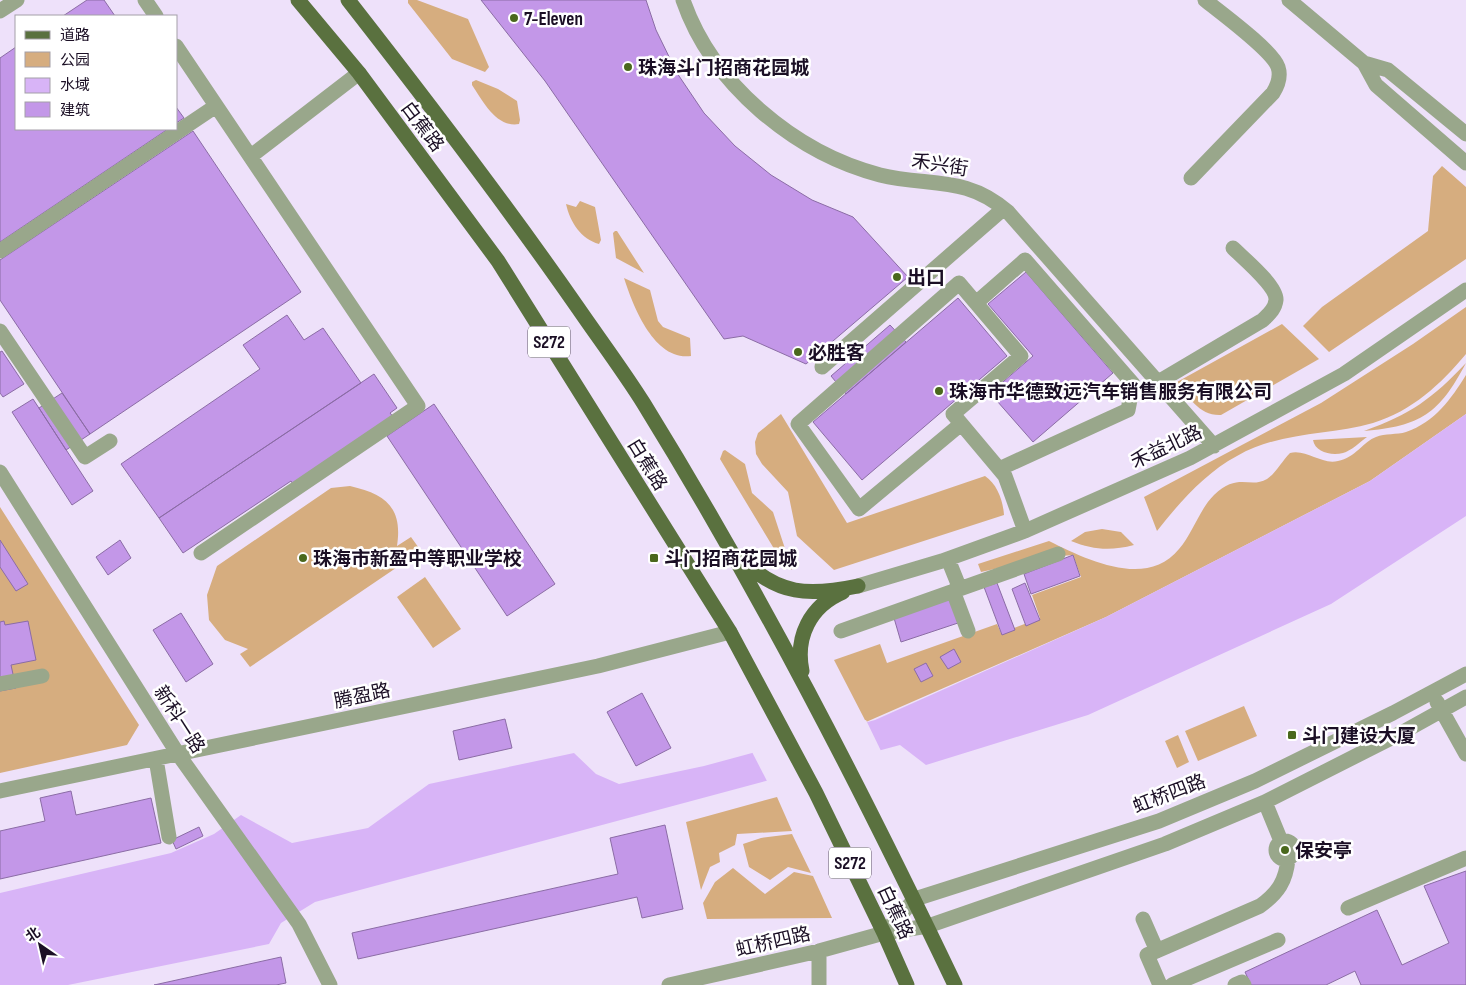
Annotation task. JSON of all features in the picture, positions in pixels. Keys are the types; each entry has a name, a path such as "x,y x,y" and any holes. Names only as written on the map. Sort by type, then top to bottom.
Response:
{"main road":[{"name":"白蕉路","path":"298,0 359,73 498,261 730,632 816,793 907,985"},
{"name":"白蕉路","path":"348,0 520,225 642,402 726,540 807,686 915,899 955,985"},
{"path":"726,540 758,575 779,588 797,592 816,592 858,586"},
{"path":"807,686 800,659 800,646 804,628 812,615 824,603 858,586"}],"street":[{"path":"0,11 17,0"},
{"path":"145,0 155,15"},
{"name":"禾兴街","path":"683,0 701,38 718,64 739,89 789,133 849,165 880,175 962,186 979,192 1003,209 1214,446"},
{"path":"1191,178 1273,93 1280,78 1278,67 1269,54 1205,0"},
{"path":"1289,0 1364,63 1376,85 1466,163"},
{"path":"178,49 418,406 201,553"},
{"path":"1364,63 1388,70 1466,134"},
{"path":"251,156 359,73"},
{"path":"0,251 216,106"},
{"path":"822,368 1003,209"},
{"path":"1160,381 1263,320 1272,311 1276,300 1273,290 1233,248"},
{"path":"976,303 1025,260 1133,384 1128,410 999,469"},
{"path":"961,424 859,509 798,424 959,283 1021,356 953,414 1005,476 1025,531"},
{"name":"禾益北路","path":"858,586 948,558 1025,531 1190,458 1344,374 1466,290"},
{"path":"0,331 84,457 110,441"},
{"name":"新科一路","path":"0,472 178,754 299,924 330,985"},
{"path":"840,631 1058,554"},
{"path":"948,558 968,631"},
{"name":"腾盈路","path":"0,791 598,666 730,632"},
{"name":"虹桥四路","path":"884,933 915,899 1159,821 1255,780 1466,674"},
{"path":"0,684 42,676"},
{"path":"1432,692 1466,754"},
{"name":"虹桥四路","path":"669,985 819,951 884,933 928,926 1165,844 1265,802 1466,697"},
{"path":"156,759 169,837"},
{"path":"1160,985 1147,955 1260,906 1272,898 1282,886 1287,872 1288,859 1294,852 1294,846 1287,841 1281,841 1265,802"},
{"path":"1348,908 1466,858"},
{"path":"1143,919 1157,950"},
{"path":"1172,985 1278,940"},
{"path":"819,951 819,985"},
{"path":"1235,985 1242,982 1244,985"}],"green space":[{"path":"408,0 417,0 468,19 489,67 485,72 452,59 408,3"},
{"path":"476,80 498,89 517,101 519,124 503,122 491,112 472,85 472,82"},
{"path":"1442,166 1466,187 1466,259 1329,352 1303,326 1322,307 1428,231 1433,176"},
{"path":"580,201 595,207 601,240 599,244 582,234 570,217 566,204 576,207"},
{"path":"617,231 644,273 616,258 613,233"},
{"path":"624,278 650,290 658,321 663,327 690,338 691,356 678,355 666,350 656,341 639,316"},
{"path":"1466,307 1466,354 1436,386 1413,404 1373,423 1287,438 1253,448 1225,463 1203,480 1157,531 1144,497 1321,403 1413,344"},
{"path":"1282,324 1319,359 1221,415 1201,409 1190,399 1177,382"},
{"path":"1466,363 1447,394 1437,406 1426,414 1414,421 1400,425 1364,431 1408,412 1420,404"},
{"path":"1466,375 1466,414 1370,481 1106,617 866,722 834,660 880,644 887,663 997,624 1001,633 1040,618 1032,595 1081,577 1073,555 1049,557 981,572 978,564 1049,541 1081,556 1116,567 1134,569 1151,567 1166,561 1179,549 1209,501 1222,488 1237,482 1261,482 1267,479 1290,453 1302,453 1332,462 1338,461 1349,457 1376,437 1402,433 1416,428 1441,409"},
{"path":"781,414 847,523 985,476 993,483 999,493 1004,515 834,570 797,536 788,492 762,464 756,454 755,442 758,433"},
{"path":"1367,437 1349,450 1338,454 1320,450 1313,440"},
{"path":"725,450 745,464 752,493 773,512 792,570 782,562 720,459"},
{"path":"350,486 373,493 389,504 397,521 397,546 411,537 421,551 250,667 240,654 248,649 225,640 209,620 207,595 217,566 331,488"},
{"path":"0,507 139,725 127,745 0,773"},
{"path":"1102,529 1121,532 1134,545 1102,549 1071,541 1085,532"},
{"path":"425,577 461,629 433,648 397,597"},
{"path":"1244,706 1257,736 1198,761 1185,731"},
{"path":"1178,735 1189,762 1177,768 1165,741"},
{"path":"777,797 792,831 737,834 735,845 719,853 720,862 710,867 701,890 686,822"},
{"path":"792,834 811,873 788,867 770,880 749,867 743,844 761,838"},
{"path":"733,868 765,894 794,872 813,876 832,918 707,919 703,903 715,882"}],"water":[{"path":"1466,414 1466,516 1331,604 1088,715 926,765 900,745 315,902 281,923 269,944 68,985 0,985 0,893 171,853 214,834 241,815 292,843 368,828 429,784 574,753 596,774 619,784 704,766 875,720 1106,617 1370,481"}],"pier":[{"path":"866,720 882,753 768,783 751,750"}],"building":[{"path":"87,0 104,0 114,15 64,15"},
{"path":"481,0 646,0 656,30 677,73 704,113 735,146 771,175 812,200 853,217 908,277 806,364 743,336 724,339 545,81"},
{"path":"15,48 15,130 167,130 0,242 0,58"},
{"path":"178,110 184,118 178,122"},
{"path":"193,131 301,292 90,434 0,300 0,260"},
{"path":"1026,272 1113,373 1033,442 990,393 1033,356 988,304"},
{"path":"958,298 1007,356 862,480 813,422"},
{"path":"287,315 304,340 323,328 361,383 159,518 121,464 260,369 243,345"},
{"path":"890,325 906,342 846,394 831,376"},
{"path":"2,351 24,384 3,397 0,393 0,352"},
{"path":"374,374 397,408 390,413 395,419 294,486 291,481 183,553 159,518"},
{"path":"62,393 90,434 66,450 39,408"},
{"path":"33,399 93,491 72,505 12,412"},
{"path":"434,404 555,584 507,616 387,436"},
{"path":"0,540 28,584 16,591 0,567"},
{"path":"120,540 131,558 108,575 96,557"},
{"path":"1073,555 1080,576 1031,594 1024,574"},
{"path":"997,583 1015,630 1002,635 984,587"},
{"path":"1025,583 1040,620 1026,626 1012,589"},
{"path":"950,599 958,623 901,642 894,618"},
{"path":"181,613 213,664 186,682 153,630"},
{"path":"4,621 5,625 28,621 36,660 11,665 16,688 0,691 0,622"},
{"path":"954,649 961,662 948,669 940,657"},
{"path":"926,663 933,676 921,682 914,669"},
{"path":"642,693 671,748 636,766 607,712"},
{"path":"505,719 512,748 459,760 453,731"},
{"path":"71,791 76,815 151,798 161,843 0,879 0,831 45,821 40,798"},
{"path":"665,825 683,909 642,918 637,897 358,959 352,933 618,874 610,838"},
{"path":"199,827 203,836 176,849 172,840"},
{"name":"保安亭","path":"1286,843 1291,853 1285,856 1280,846"},
{"path":"1466,871 1466,985 1361,985 1355,971 1326,985 1251,985 1245,972 1377,910 1402,965 1449,943 1424,886"},
{"path":"281,957 286,983 276,985 154,985"}],"place":[{"name":"7-Eleven","path":"514,18"},
{"name":"珠海斗门招商花园城","path":"628,67"},
{"name":"出口","path":"897,277"},
{"name":"必胜客","path":"798,352"},
{"name":"珠海市华德致远汽车销售服务有限公司","path":"939,391"},
{"name":"珠海市新盈中等职业学校","path":"303,558"},
{"name":"斗门招商花园城","path":"654,558"},
{"name":"斗门建设大厦","path":"1292,735"},
{"name":"保安亭","path":"1285,850"}]}
